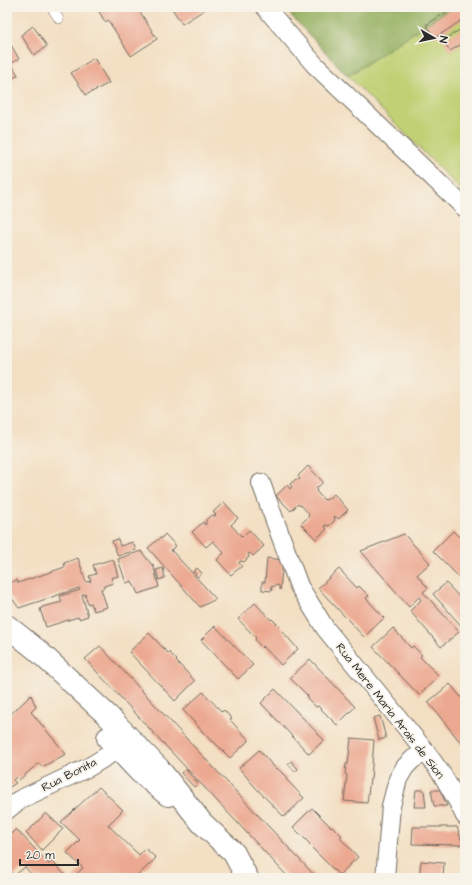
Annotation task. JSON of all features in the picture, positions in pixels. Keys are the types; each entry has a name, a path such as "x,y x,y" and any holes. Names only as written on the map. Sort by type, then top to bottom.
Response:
{"main road":[{"path":"7,627 125,745 140,772 202,823 234,854 248,878"}],"street":[{"path":"265,7 315,65 465,208"},
{"name":"Rua Mere Maria Arais de Sion","path":"261,483 299,586 325,628 426,752 443,776 465,816"},
{"name":"Rua Bonita","path":"7,810 19,800 89,767 125,745"},
{"path":"386,878 391,806 398,779 405,767 413,759 426,752"}],"lane":[{"path":"51,7 59,19"}],"green space":[{"path":"283,7 452,7 348,76"},
{"path":"452,7 465,7 465,194 348,76"}],"building":[{"path":"137,7 157,39 131,56 108,20 105,22 97,8"},
{"path":"171,7 209,7 182,24"},
{"path":"454,7 465,7 465,18 435,38 426,25"},
{"path":"33,26 47,46 34,55 21,35"},
{"path":"465,27 465,42 450,51 442,38 445,36 446,38"},
{"path":"11,45 19,59 7,66 7,47"},
{"path":"94,58 109,83 86,95 71,73"},
{"path":"12,65 18,75 9,81 7,79 7,68"},
{"path":"308,466 323,482 316,489 316,491 324,500 334,494 348,510 338,519 335,516 335,520 329,526 324,526 327,529 316,539 301,524 309,516 309,514 301,505 300,506 298,504 291,511 276,496 287,485 290,489 292,487 290,484 296,479 300,479 298,476"},
{"path":"224,502 238,518 231,525 242,537 249,530 264,546 253,556 250,553 248,554 249,557 244,562 240,561 239,563 242,566 231,575 217,560 224,553 213,541 206,547 192,532 203,522 205,525 206,520 211,515 216,515 213,512"},
{"path":"453,531 465,543 465,583 433,551"},
{"path":"165,534 176,546 171,550 216,599 200,607 148,548 160,538 161,539"},
{"path":"404,534 430,563 417,575 428,588 423,592 459,632 441,647 410,611 421,600 419,597 409,607 361,551"},
{"path":"118,539 120,546 133,542 136,550 118,556 112,541"},
{"path":"141,551 152,565 153,564 159,587 138,594 132,581 126,583 118,559"},
{"path":"78,558 86,582 91,581 89,576 96,574 93,565 113,559 118,576 111,578 113,583 104,586 104,588 101,589 107,607 94,611 91,603 88,604 85,594 82,595 88,616 79,619 78,617 46,627 40,609 42,607 62,602 60,596 80,590 79,588 19,608 7,592 7,584 17,580 18,583 65,567 64,563"},
{"path":"267,558 283,560 280,590 278,585 271,587 272,591 262,590 262,582 265,582"},
{"path":"163,568 165,578 159,580 156,570"},
{"path":"197,568 202,573 198,577 193,572"},
{"path":"339,569 357,588 359,586 369,596 366,598 384,618 364,637 318,588"},
{"path":"446,583 465,603 465,630 433,594"},
{"path":"255,603 283,630 282,631 298,649 281,665 263,646 262,648 255,640 256,638 238,619"},
{"path":"215,626 253,665 238,679 201,640"},
{"path":"393,628 411,648 413,646 422,655 420,657 439,676 419,695 373,647"},
{"path":"149,633 168,653 169,652 177,660 176,661 195,681 175,701 129,652"},
{"path":"100,646 317,878 289,878 85,659"},
{"path":"310,659 355,707 337,725 318,706 316,707 307,698 308,696 290,678"},
{"path":"450,684 465,702 465,748 428,702"},
{"path":"275,689 324,740 309,754 261,703"},
{"path":"203,692 222,712 224,710 232,719 230,720 249,740 230,758 213,741 212,742 183,710"},
{"path":"31,695 36,707 31,712 66,754 42,767 39,763 19,780 16,777 13,780 16,783 7,789 7,718"},
{"path":"380,716 386,738 379,740 373,718"},
{"path":"351,738 374,740 371,779 367,803 344,801 347,775 345,774 346,764 348,764"},
{"path":"259,750 276,769 277,768 287,778 286,779 304,798 284,817 239,768"},
{"path":"291,761 298,769 295,772 288,764"},
{"path":"185,769 198,783 194,787 181,773"},
{"path":"99,787 123,810 108,825 139,855 145,848 156,858 135,878 72,878 83,868 67,853 80,840 61,822"},
{"path":"416,790 424,790 426,807 414,807"},
{"path":"431,790 440,790 447,806 434,806"},
{"path":"312,808 342,836 340,838 358,857 339,875 293,827"},
{"path":"46,813 63,829 42,850 26,833"},
{"path":"413,827 457,827 463,845 412,844"},
{"path":"16,829 49,864 52,861 68,878 35,878 25,867 14,876 7,869 7,838"},
{"path":"421,861 444,863 443,878 419,878"}]}
